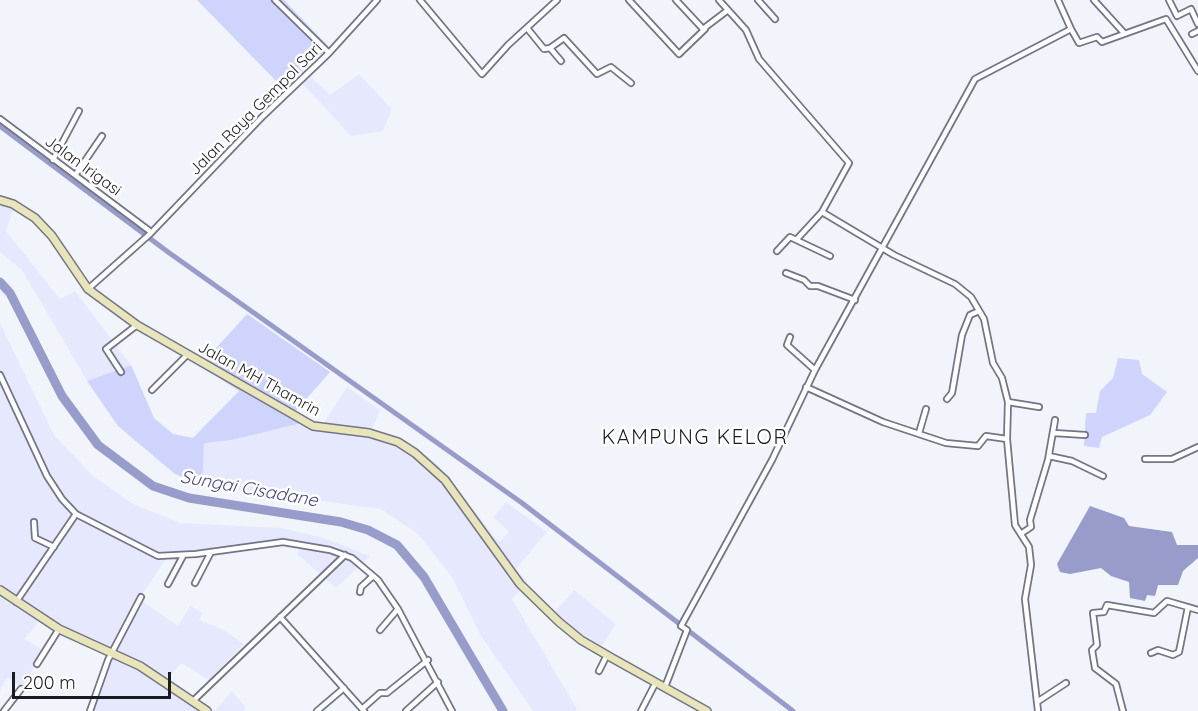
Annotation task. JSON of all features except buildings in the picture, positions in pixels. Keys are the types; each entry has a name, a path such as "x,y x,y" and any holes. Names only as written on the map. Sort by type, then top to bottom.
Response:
{"street":[{"path":"274,0 329,53"},
{"name":"Jalan Raya Gempol Sari","path":"88,289 149,235 263,116 329,53 377,0"},
{"path":"420,0 481,73 488,70 500,53 557,0"},
{"path":"629,0 679,54 728,10"},
{"path":"676,0 705,29"},
{"path":"720,0 746,30 759,59 813,119 850,166 822,212 797,239"},
{"path":"758,0 775,19"},
{"path":"1058,0 1077,41 1081,44 1097,37 1102,42 1166,19 1198,71"},
{"path":"1094,0 1101,11 1120,26 1124,33"},
{"path":"1169,0 1177,16 1191,9 1198,24"},
{"path":"527,28 544,49 550,48 564,38 597,74 611,66 631,83"},
{"path":"665,687 687,630 681,626 772,460 815,370 975,79 1071,29"},
{"path":"1192,34 1198,31"},
{"path":"550,48 561,61"},
{"path":"53,160 79,111"},
{"name":"Jalan Irigasi","path":"0,119 53,160 76,174 149,235"},
{"path":"76,174 102,136"},
{"name":"Jalan MH Thamrin","path":"0,200 29,213 52,236 88,289 137,325 313,426 369,433 398,442 416,453 445,480 520,584 559,622 608,656 665,687 694,708 707,711"},
{"path":"822,212 883,248 955,284 971,297 984,319 993,363 1002,378 1008,402 1006,439 1015,525 1027,540 1031,565 1025,599 1038,711"},
{"path":"777,251 789,237 830,255"},
{"path":"786,273 804,280 810,286 818,285 855,300"},
{"path":"947,399 952,393 962,335 970,315 979,311"},
{"path":"121,372 106,349 137,325"},
{"path":"790,337 787,345 815,370"},
{"path":"152,390 187,355"},
{"path":"0,375 47,476 62,499 76,514 156,555 183,556 283,542 345,555 359,562 373,576 398,609 428,660 452,711"},
{"path":"806,387 883,423 946,443 978,447 986,436 1006,439"},
{"path":"1008,402 1039,407"},
{"path":"919,433 926,409"},
{"path":"1023,533 1031,527 1030,520 1049,456 1055,420"},
{"path":"1054,433 1085,435"},
{"path":"1145,459 1172,459 1198,447"},
{"path":"1049,456 1072,461 1103,476"},
{"path":"16,602 76,514"},
{"path":"34,522 35,538 54,547"},
{"path":"195,583 211,552"},
{"path":"193,700 345,555"},
{"path":"168,584 183,556"},
{"path":"360,592 362,586 373,576"},
{"path":"0,590 59,629 140,666 207,711"},
{"path":"90,711 108,652 141,597"},
{"path":"1123,711 1116,684 1095,668 1092,650 1097,645 1093,613 1104,612 1107,605 1154,613 1167,601 1198,610"},
{"path":"1151,653 1158,650 1173,655 1179,652 1188,607"},
{"path":"380,630 398,609"},
{"path":"280,616 364,710 380,693 387,693 428,660"},
{"path":"37,664 59,629"},
{"path":"599,671 608,656"},
{"path":"406,711 438,682"},
{"path":"641,711 656,682"},
{"path":"1037,702 1066,683"},
{"path":"317,711 344,688"},
{"path":"4,711 21,689"}],"shaded area":[{"path":"197,0 284,0 329,47 283,88"},
{"path":"359,74 392,109 383,131 351,136 303,84 311,77 330,95"},
{"path":"0,205 13,209 6,231 60,299 75,291 131,365 87,381 22,270 0,252"},
{"path":"247,314 330,372 293,414 306,422 232,440 204,443 202,485 175,474 118,426 87,381 131,365 154,418 173,434 193,438 239,391 200,366"},
{"path":"0,323 54,435 93,476 133,504 181,523 282,528 327,539 370,556 336,588 297,554 301,547 282,543 169,554 139,599 178,626 190,606 203,613 199,620 222,629 244,644 209,680 181,663 168,679 215,711 90,711 108,657 39,621 25,639 44,651 22,687 7,678 0,690"},
{"path":"1118,358 1139,360 1142,374 1167,392 1150,415 1102,437 1099,448 1084,446 1086,413 1096,413 1100,391 1113,378"},
{"path":"347,387 380,410 372,430 399,439 435,462 499,542 509,532 493,517 506,502 547,532 516,569 527,582 512,599 577,709 575,711 533,711 481,636 452,577 418,534 381,509 202,485 203,442 232,440 306,422 322,426"},
{"path":"1090,506 1124,518 1129,526 1172,532 1177,545 1198,545 1198,558 1183,571 1178,585 1158,585 1155,596 1147,595 1145,601 1130,598 1129,582 1111,576 1101,568 1070,574 1060,572 1057,564"},
{"path":"574,590 616,624 602,646 581,634 555,612"},
{"path":"232,691 246,708 243,711 215,711"}],"waterway":[{"path":"0,126 168,252 522,503 793,711"},
{"name":"Sungai Cisadane","path":"0,282 10,293 62,396 98,445 153,486 189,498 341,522 368,530 397,545 424,577 503,711"}],"district":[{"name":"KAMPUNG KELOR","path":"695,438"}]}
